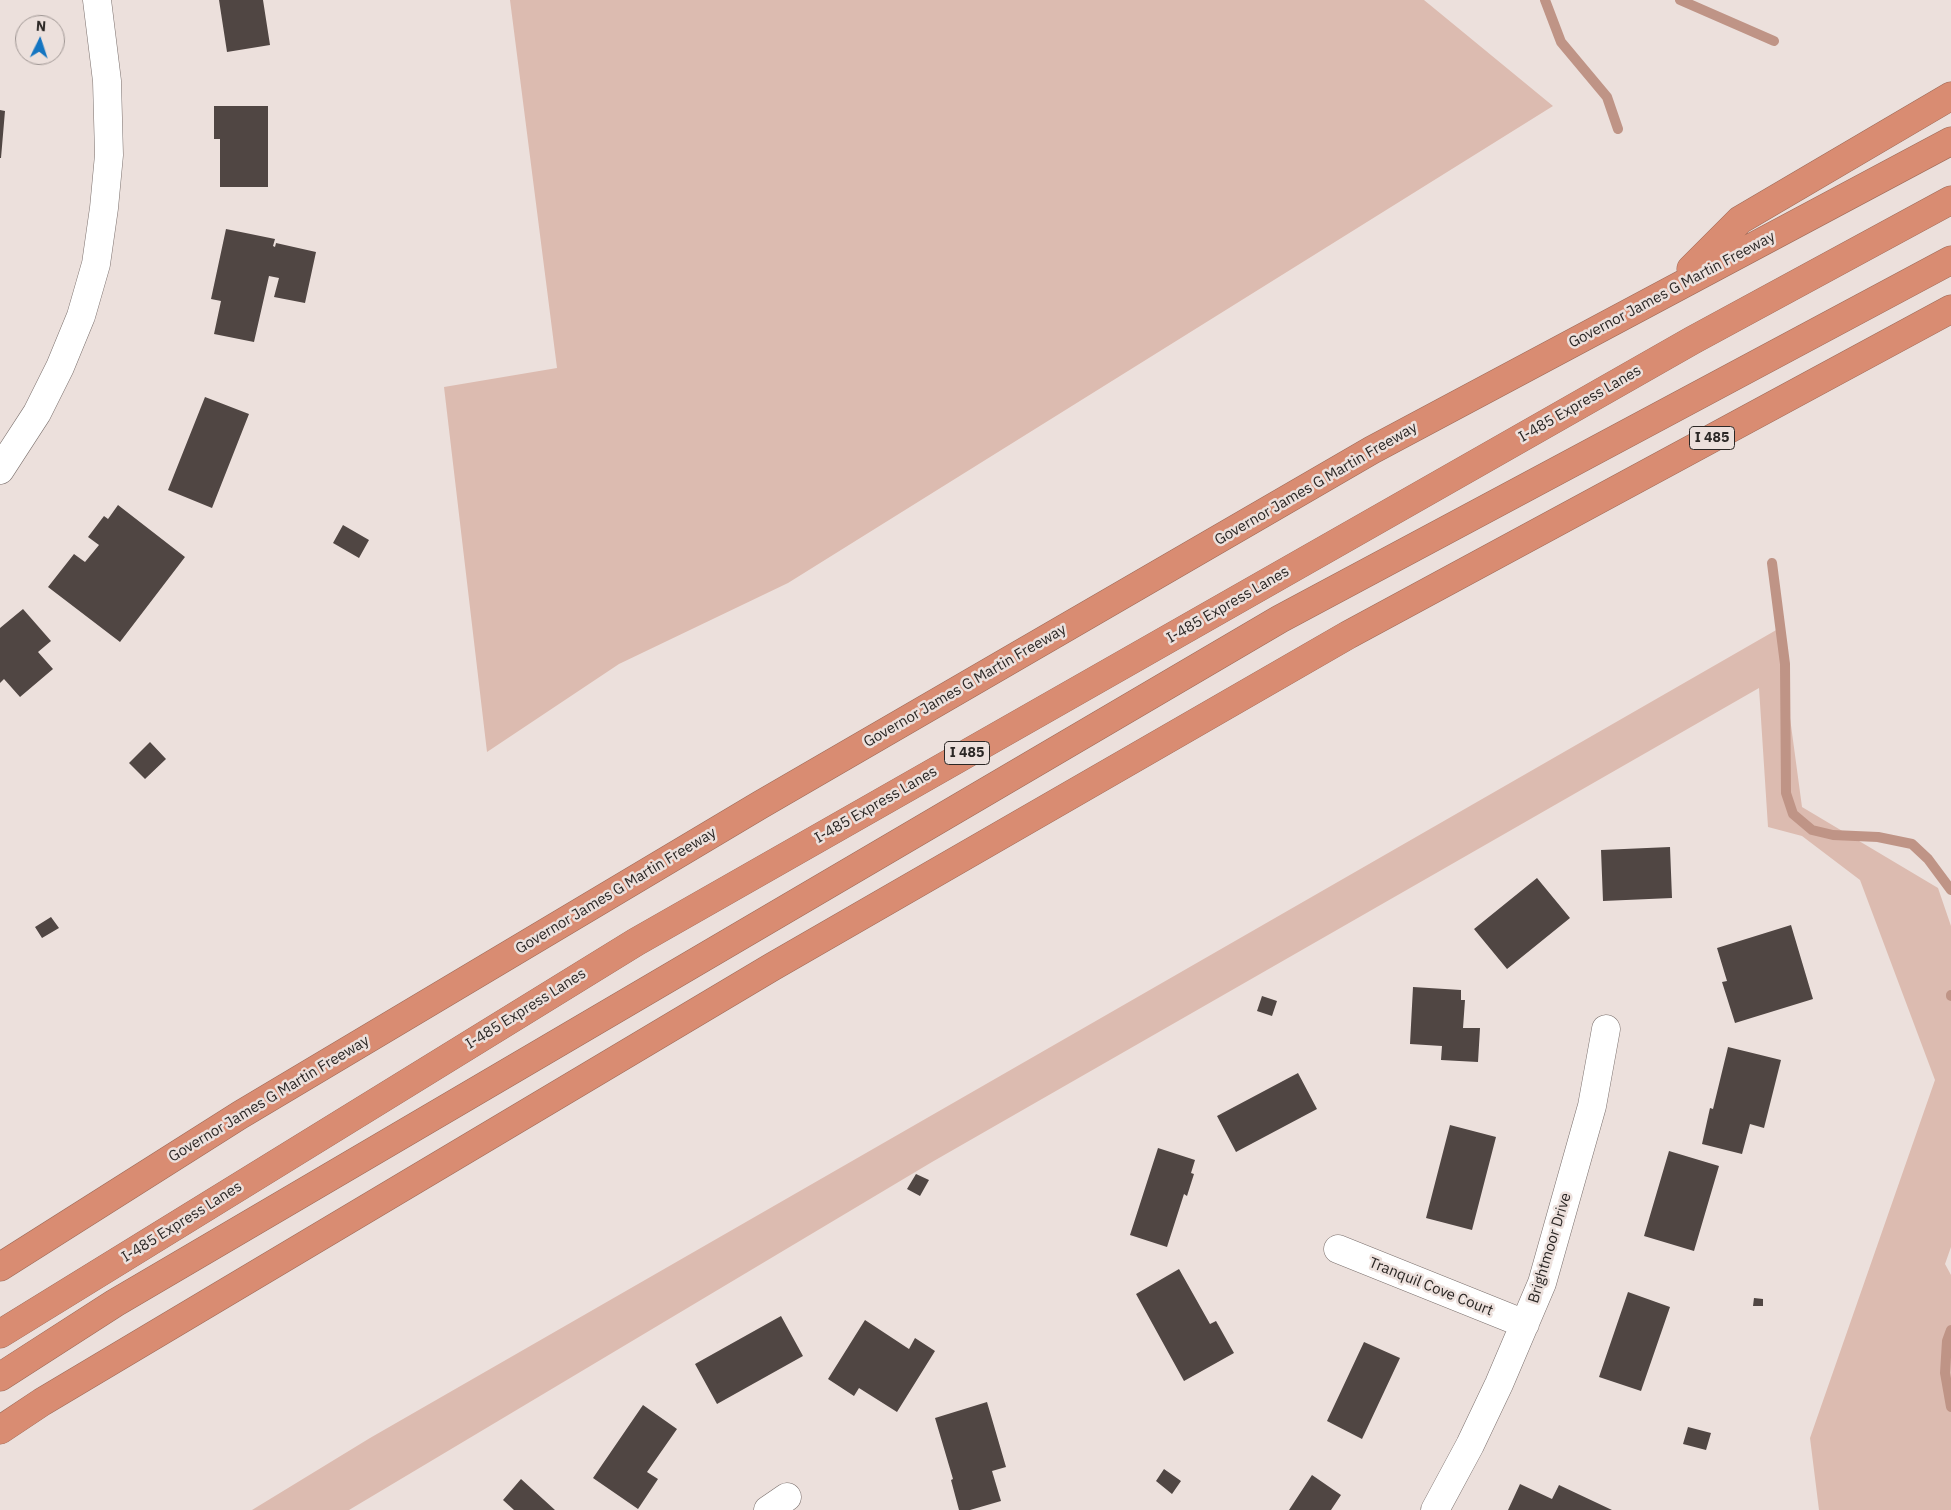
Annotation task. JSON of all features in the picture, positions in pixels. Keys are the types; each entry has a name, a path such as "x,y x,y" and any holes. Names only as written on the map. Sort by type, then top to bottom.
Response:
{"highway":[{"path":"1669,290 1740,220 1951,96"},
{"name":"Governor James G Martin Freeway","path":"0,1267 240,1115 760,804 1372,450 1951,141"},
{"name":"I-485 Express Lanes","path":"0,1334 636,942 1693,340 1951,200"},
{"name":"I 485","path":"0,1376 115,1303 1280,619 1951,260"},
{"name":"I 485","path":"0,1430 51,1397 772,967 1348,634 1951,309"}],"street":[{"path":"0,470 37,413 60,367 81,316 96,264 109,155 107,81 97,0"},
{"name":"Brightmoor Drive","path":"1435,1510 1470,1445 1499,1384 1542,1283 1589,1116 1606,1029"},
{"name":"Tranquil Cove Court","path":"1338,1249 1525,1324"}],"shaded area":[{"path":"510,0 1424,0 1553,106 788,583 619,664 487,752 444,387 557,368"},
{"path":"1778,629 1802,807 1938,888 1951,926 1951,1247 1945,1264 1951,1275 1951,1510 1819,1510 1810,1438 1935,1080 1860,880 1802,836 1768,827 1759,688 932,1162 349,1510 252,1510 370,1438"}],"building":[{"path":"219,0 263,0 270,45 227,52"},
{"path":"214,106 268,106 268,187 220,187 220,139 214,139"},
{"path":"0,110 5,111 1,158 0,158"},
{"path":"226,229 275,239 273,246 275,247 276,243 316,252 305,303 274,297 279,278 269,276 254,342 214,334 221,301 211,299"},
{"path":"205,397 249,414 212,508 168,490"},
{"path":"118,505 185,557 120,642 48,587 74,554 85,562 99,545 88,537 104,516 108,519"},
{"path":"343,525 369,540 359,558 333,543"},
{"path":"23,609 51,641 38,652 53,669 20,697 4,679 0,683 0,628"},
{"path":"150,742 166,759 145,779 129,763"},
{"path":"1670,847 1672,898 1603,901 1601,850"},
{"path":"1537,878 1570,918 1507,969 1474,929"},
{"path":"51,917 59,928 42,938 35,927"},
{"path":"1791,925 1813,999 1735,1023 1722,982 1727,981 1717,948"},
{"path":"1413,987 1461,990 1461,1000 1465,1000 1463,1028 1480,1028 1478,1062 1441,1060 1442,1046 1410,1044"},
{"path":"1262,996 1277,1001 1272,1016 1257,1011"},
{"path":"1728,1047 1781,1060 1764,1128 1750,1124 1742,1154 1702,1144 1710,1108 1713,1109"},
{"path":"1298,1073 1317,1109 1236,1152 1217,1116"},
{"path":"1450,1125 1496,1137 1472,1230 1426,1218"},
{"path":"1158,1148 1195,1160 1191,1173 1194,1174 1187,1196 1184,1194 1167,1247 1130,1235"},
{"path":"1669,1151 1719,1166 1694,1251 1644,1236"},
{"path":"916,1174 929,1180 920,1196 907,1189"},
{"path":"1179,1269 1210,1324 1216,1321 1234,1353 1184,1381 1136,1294"},
{"path":"1628,1292 1670,1307 1641,1391 1599,1377"},
{"path":"1754,1298 1763,1299 1763,1306 1753,1306"},
{"path":"781,1316 803,1356 717,1404 695,1364"},
{"path":"865,1320 909,1349 915,1338 935,1351 897,1412 859,1388 854,1396 828,1379"},
{"path":"1364,1342 1400,1358 1362,1439 1327,1421"},
{"path":"987,1402 1006,1467 992,1471 1001,1501 970,1510 959,1510 951,1480 953,1479 935,1418"},
{"path":"643,1405 677,1429 647,1472 658,1479 638,1509 593,1478"},
{"path":"1688,1427 1711,1433 1706,1450 1683,1444"},
{"path":"1164,1469 1181,1481 1172,1494 1156,1481"},
{"path":"1312,1475 1341,1495 1331,1510 1289,1510"},
{"path":"521,1479 555,1510 514,1510 503,1500"},
{"path":"1520,1484 1552,1499 1559,1485 1612,1510 1508,1510"}],"waterway":[{"path":"1545,0 1561,42 1607,97 1618,129"},
{"path":"1680,0 1774,41"},
{"path":"1772,563 1785,664 1786,793 1793,814 1812,830 1833,835 1878,837 1912,844 1928,859 1951,890"},
{"path":"1951,1330 1947,1341 1945,1373 1951,1407"}]}
